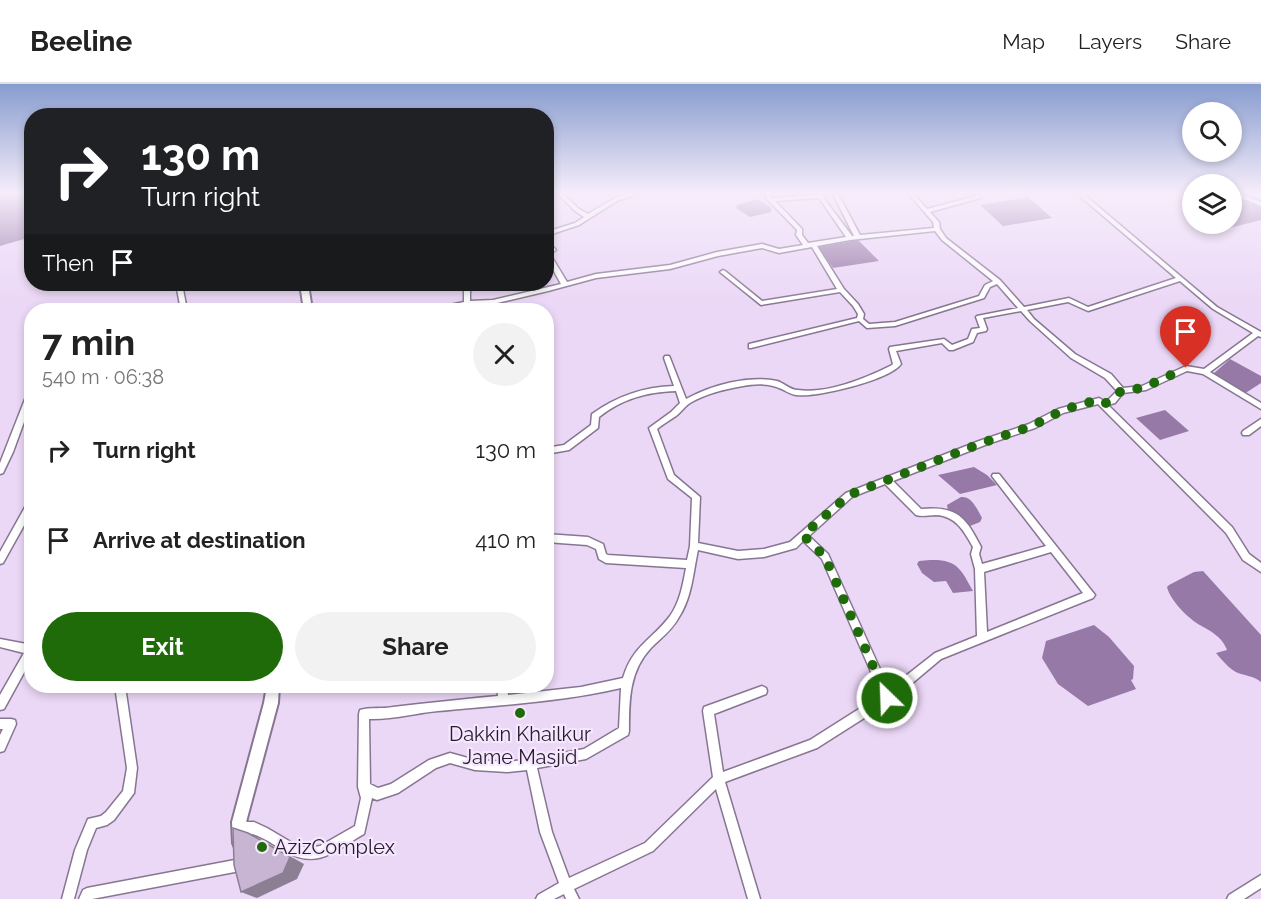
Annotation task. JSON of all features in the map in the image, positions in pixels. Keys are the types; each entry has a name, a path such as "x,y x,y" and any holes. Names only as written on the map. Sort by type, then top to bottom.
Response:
{"street":[{"path":"800,230 799,236 806,245 816,245"},
{"path":"844,230 850,238"},
{"path":"854,230 858,237"},
{"path":"554,288 603,274 670,267 717,254 762,246 779,251 850,238 927,230"},
{"path":"938,230 944,239 998,280 1022,308 1073,356 1108,376 1121,391"},
{"path":"1123,230 1215,308 1259,336 1205,372"},
{"path":"816,245 841,290 856,305 861,314 860,319"},
{"path":"554,265 565,285"},
{"path":"723,272 761,303 841,290"},
{"path":"364,787 377,794 394,789 417,772 450,758 475,765 507,768 586,754 624,731 624,696 636,659 670,624 688,584 694,546 696,496 671,477 653,428 680,410 684,402 715,388 776,383 790,392 800,393 841,387 895,368 897,364 892,349 944,341 951,348 964,345 971,340 974,331 984,329 979,317 1069,300 1088,309 1181,279"},
{"path":"860,319 867,326 895,324 982,297 987,286 998,280"},
{"path":"467,291 467,303 493,302 540,291"},
{"path":"751,346 860,319"},
{"path":"667,358 684,402"},
{"path":"1104,404 1121,391 1143,388 1186,368 1205,372 1261,405"},
{"path":"554,450 566,448 595,426 595,416 607,406 645,390 677,388"},
{"path":"694,546 738,555 764,553 793,545 849,495 1032,426 1061,411 1084,403 1100,401 1229,530 1246,557 1261,568"},
{"path":"0,471 8,456 24,407"},
{"path":"1246,433 1261,422"},
{"path":"542,899 649,847 719,779 813,744 887,698 938,656 1090,595 996,476"},
{"path":"887,481 919,513 932,510 948,512 958,518 977,547 975,554 979,569 982,639"},
{"path":"0,560 24,516"},
{"path":"803,535 825,557 887,698"},
{"path":"554,539 588,541 600,547 602,556 606,559 690,564"},
{"path":"979,569 1053,548"},
{"path":"0,643 24,648"},
{"path":"0,705 24,662"},
{"path":"554,693 628,682"},
{"path":"754,899 719,779 708,711 762,691"},
{"path":"68,899 81,850 92,823 103,821 110,816 128,793 132,768 121,693"},
{"path":"243,881 240,865 239,822 272,693"},
{"path":"502,693 503,700"},
{"path":"239,822 244,827 256,827 308,854 320,852 360,830 367,798 364,787 364,714 382,715 414,708 552,693"},
{"path":"0,724 11,724 0,747"},
{"path":"531,764 546,832 573,899"},
{"path":"85,899 87,894 240,865"},
{"path":"1233,899 1261,881"}],"shaded area":[{"path":"0,230 24,230 24,239 0,246"},
{"path":"858,240 879,261 833,268 818,247"},
{"path":"1230,359 1261,376 1261,383 1244,394 1212,375"},
{"path":"1165,410 1189,431 1160,440 1136,418"},
{"path":"974,467 997,485 960,494 938,475"},
{"path":"965,497 974,504 982,518 980,522 970,526 958,515 948,511 947,505"},
{"path":"919,561 946,561 957,567 973,591 953,593 946,581 934,582 922,573 917,564"},
{"path":"1203,571 1261,635 1261,682 1235,672 1226,665 1216,653 1227,650 1222,641 1189,617 1175,603 1169,592 1167,587 1169,585 1194,572"},
{"path":"1094,625 1109,637 1134,666 1131,680 1136,689 1088,706 1058,684 1042,658 1046,641"}],"building":[{"name":"AzizComplex","path":"233,828 248,833 290,857 283,873 241,892 234,865"}],"place":[{"name":"Dakkin Khailkur Jame Masjid","path":"520,713"},
{"name":"AzizComplex","path":"262,847"}],"route":[{"path":"887,698 825,557 803,535 849,495 1032,426 1061,411 1084,403 1100,401 1104,404 1121,391 1143,388 1186,368"}]}
